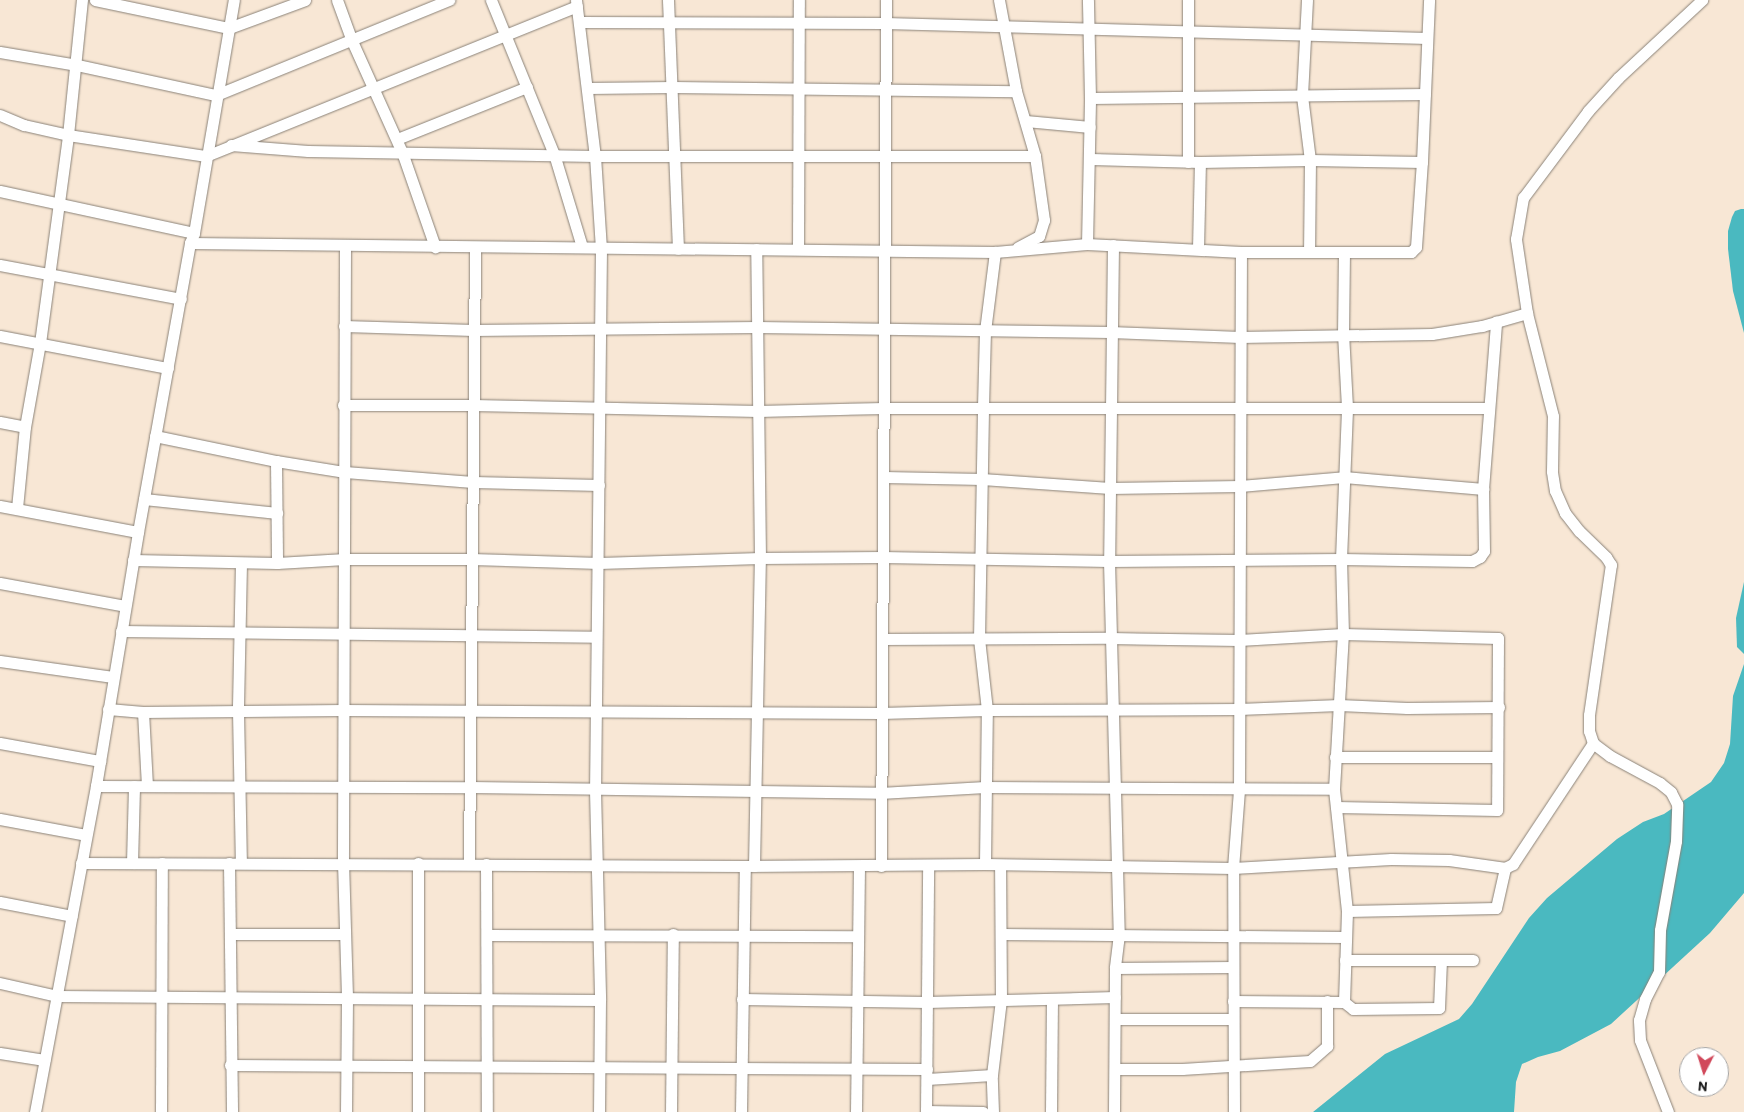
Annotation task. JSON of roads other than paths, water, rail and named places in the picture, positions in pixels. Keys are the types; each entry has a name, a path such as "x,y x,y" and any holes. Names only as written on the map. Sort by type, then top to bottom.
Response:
{"street":[{"path":"17,508 25,428 40,344 77,65 82,0"},
{"path":"95,0 229,28 305,0"},
{"path":"35,1112 96,786 120,631 234,0"},
{"path":"337,0 352,40 397,139 435,247"},
{"path":"0,52 77,65 216,95 449,0"},
{"path":"491,0 554,154 582,247"},
{"path":"668,0 673,87 678,249"},
{"path":"798,250 799,0"},
{"path":"881,866 886,0"},
{"path":"999,0 1016,90 1034,156 1044,220 1043,229 1039,236 1013,250"},
{"path":"1087,244 1090,127 1088,0"},
{"path":"1188,0 1188,162"},
{"path":"1308,0 1302,96 1310,160 1309,252"},
{"path":"0,191 192,238 345,246 995,252 1087,244 1112,244 1240,252 1411,252 1414,250 1422,162 1429,0"},
{"path":"1668,1112 1640,1040 1639,1020 1645,999 1659,972 1660,930 1676,841 1677,804 1671,792 1660,783 1610,756 1593,743 1589,731 1589,715 1611,565 1606,557 1579,531 1565,513 1555,491 1552,471 1553,416 1526,313 1516,239 1523,198 1604,92 1702,0"},
{"path":"0,115 24,125 68,135 206,156 506,35 577,3 595,156 600,248 599,563 596,637 595,790 600,1000 599,1112"},
{"path":"580,22 885,23 1427,38"},
{"path":"397,139 526,87"},
{"path":"588,88 1016,90"},
{"path":"1090,98 1426,94"},
{"path":"1026,121 1090,127"},
{"path":"231,145 308,151 595,156 675,154 1034,156"},
{"path":"1089,160 1422,162"},
{"path":"1198,249 1200,162"},
{"path":"1112,244 1109,561 1119,934 1115,968 1114,1112"},
{"path":"345,246 343,862 347,999 346,1112"},
{"path":"470,864 475,247"},
{"path":"741,1112 744,936 755,792 760,558 756,249"},
{"path":"985,864 986,710 979,639 980,559 985,331 995,252"},
{"path":"1234,1112 1232,936 1233,868 1239,790 1240,252"},
{"path":"1344,252 1344,334 1347,407 1340,559 1343,634 1334,788 1340,862 1347,911 1344,1002"},
{"path":"0,265 181,299"},
{"path":"344,326 473,330 601,327 757,327 1110,332 1240,337 1432,334 1496,322 1526,313"},
{"path":"133,560 277,563 345,559 471,559 599,563 760,558 882,557 1109,561 1340,559 1472,561 1480,557 1484,551 1483,489 1496,322"},
{"path":"0,336 168,368"},
{"path":"343,405 473,405 758,411 983,407 1489,408"},
{"path":"0,422 25,428"},
{"path":"155,436 276,461 345,472 473,482 599,485"},
{"path":"276,461 277,563"},
{"path":"884,477 982,478 1110,488 1240,486 1344,477 1483,489"},
{"path":"144,498 277,513"},
{"path":"0,506 138,532"},
{"path":"241,563 238,711 241,862"},
{"path":"0,583 125,606"},
{"path":"120,631 596,637"},
{"path":"882,639 1110,638 1238,640 1343,634 1498,638 1497,810 1336,807"},
{"path":"0,661 113,677"},
{"path":"108,708 143,712 343,710 471,712 881,712 1239,709 1339,705 1407,708 1499,707"},
{"path":"143,712 147,786"},
{"path":"0,743 100,760"},
{"path":"81,862 343,862 749,866 985,864 1233,868 1340,862 1449,860 1505,868 1513,864 1593,743"},
{"path":"1335,757 1497,757"},
{"path":"96,786 470,787 880,793 985,787 1114,787 1239,790 1334,788"},
{"path":"132,863 134,786"},
{"path":"0,819 86,835"},
{"path":"161,1112 163,998 162,863"},
{"path":"228,863 232,1112"},
{"path":"418,863 420,998 418,1112"},
{"path":"486,864 487,1112"},
{"path":"928,865 926,1112 983,1112"},
{"path":"993,1112 992,1075 1001,999 1000,865"},
{"path":"856,1112 859,866"},
{"path":"1347,911 1496,908 1505,868"},
{"path":"0,902 72,916"},
{"path":"230,934 346,934"},
{"path":"487,935 673,934 858,936"},
{"path":"670,1112 673,934"},
{"path":"1002,934 1346,938"},
{"path":"1344,960 1473,960"},
{"path":"1233,1000 1344,1002 1353,1009 1439,1008 1441,960"},
{"path":"1115,968 1233,967"},
{"path":"0,983 58,996 600,1000"},
{"path":"742,999 927,1002 1115,997"},
{"path":"1051,1112 1052,999"},
{"path":"1115,1069 1234,1067 1310,1061 1327,1046 1327,1001"},
{"path":"1116,1019 1233,1019"},
{"path":"0,1053 44,1060"},
{"path":"230,1065 856,1068 927,1074 992,1075"}],"water":[{"path":"1744,209 1744,333 1733,291 1728,249 1728,231 1732,217 1735,211"},
{"path":"1744,582 1744,654 1737,647 1736,618"},
{"path":"1744,664 1744,893 1710,933 1611,1024 1560,1051 1522,1064 1516,1082 1514,1112 1313,1112 1385,1054 1459,1019 1472,1004 1529,918 1547,898 1617,839 1643,822 1664,814 1711,782 1724,763 1730,744 1733,696"}]}
